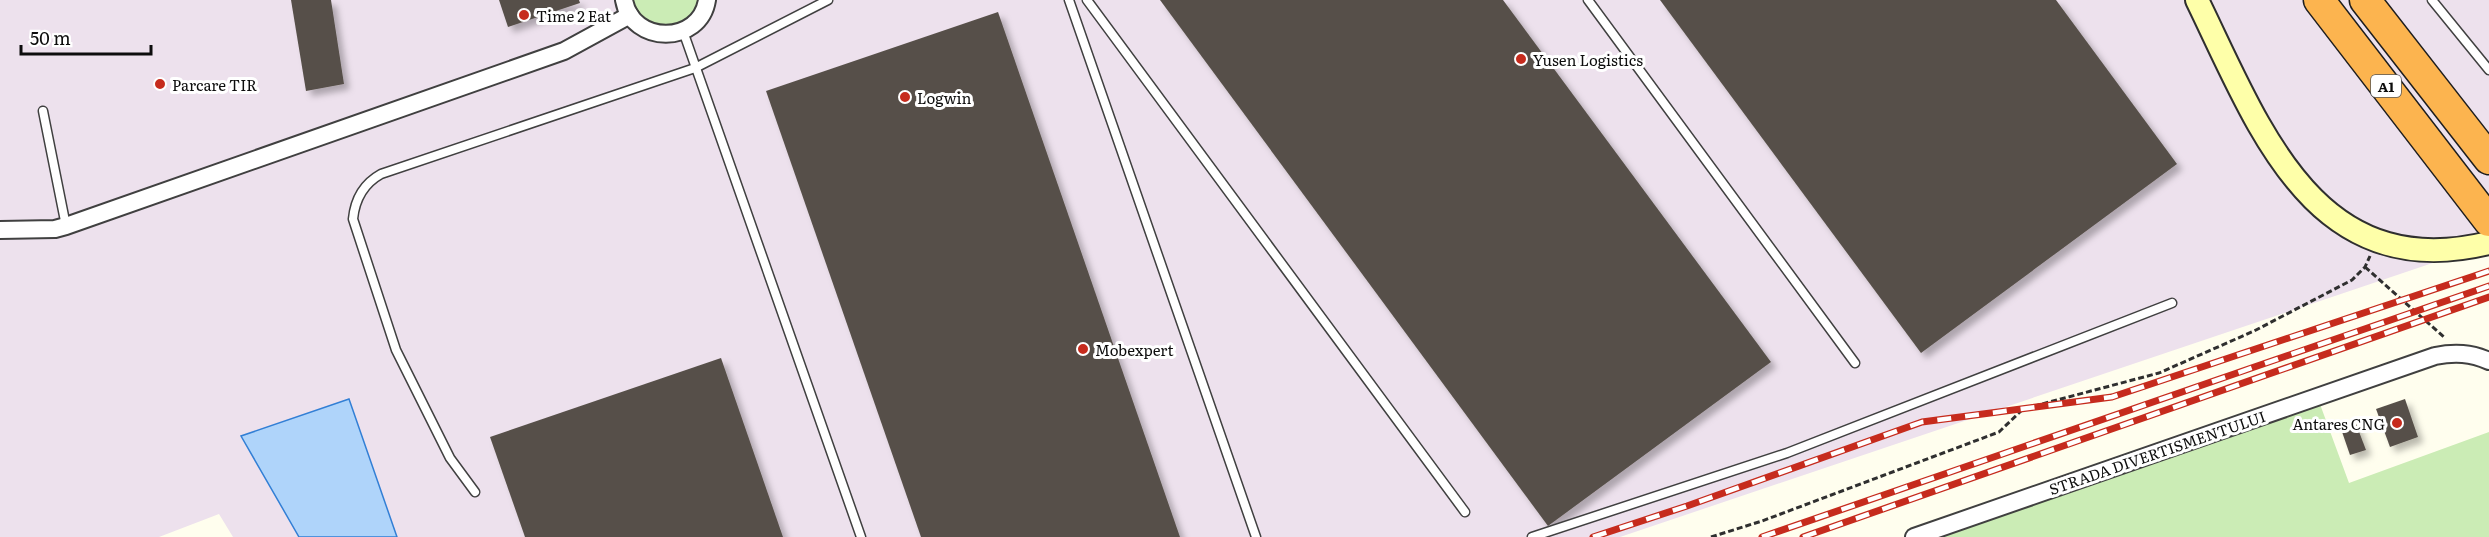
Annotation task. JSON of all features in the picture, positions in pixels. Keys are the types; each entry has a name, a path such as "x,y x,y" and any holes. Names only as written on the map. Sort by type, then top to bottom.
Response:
{"highway":[{"name":"A1","path":"2319,0 2489,221"},
{"name":"A1","path":"2365,0 2486,154"}],"main road":[{"path":"2197,0 2258,123 2282,162 2318,203 2336,219 2376,241 2403,249 2431,252 2489,243"}],"street":[{"path":"0,230 55,229 66,226 564,51 627,8 638,24 659,34 671,35 693,25 701,15 707,0"},
{"path":"2463,353 2489,361"},
{"name":"STRADA DIVERTISMENTULUI","path":"1914,537 2435,356 2463,353"}],"lane":[{"path":"475,492 450,458 396,350 352,219 358,197 364,187 381,174 695,68 828,0"},
{"path":"1069,0 1256,537"},
{"path":"1087,0 1465,512"},
{"path":"1588,0 1855,363"},
{"path":"2432,0 2489,70"},
{"path":"683,31 861,537"},
{"path":"43,111 66,226"},
{"path":"1532,537 1787,453 2172,303"}],"path":[{"path":"1710,537 1762,521 1999,432 2023,409 2159,373 2254,331 2352,280 2365,267 2376,241"},
{"path":"2365,267 2463,353"}],"shaded area":[{"path":"0,0 2489,0 2489,244 1620,537 233,537 219,514 159,537 0,537"}],"green space":[{"path":"624,0 707,0 701,15 659,34"},
{"path":"2317,396 2349,483 2489,432 2489,537 1939,537"}],"water":[{"path":"349,399 397,537 299,537 241,436"}],"building":[{"path":"291,0 331,0 344,84 306,91"},
{"name":"Time 2 Eat","path":"499,0 579,0 580,3 508,27"},
{"path":"1160,0 1503,0 1771,362 1548,526"},
{"path":"1660,0 2056,0 2177,164 1921,353"},
{"path":"998,12 1180,537 921,537 766,91"},
{"path":"721,358 783,537 525,537 490,437"},
{"name":"Antares CNG","path":"2405,399 2418,437 2390,447 2376,409"},
{"path":"2355,421 2366,450 2350,455 2340,426"}],"railway":[{"path":"1593,537 1922,422 2112,397 2489,271"},
{"path":"1762,537 2489,286"},
{"path":"1803,537 2489,297"}],"place":[{"name":"Time 2 Eat","path":"524,15"},
{"name":"Yusen Logistics","path":"1521,59"},
{"name":"Parcare TIR","path":"160,84"},
{"name":"Logwin","path":"905,97"},
{"name":"Mobexpert","path":"1083,349"},
{"name":"Antares CNG","path":"2397,423"}]}
